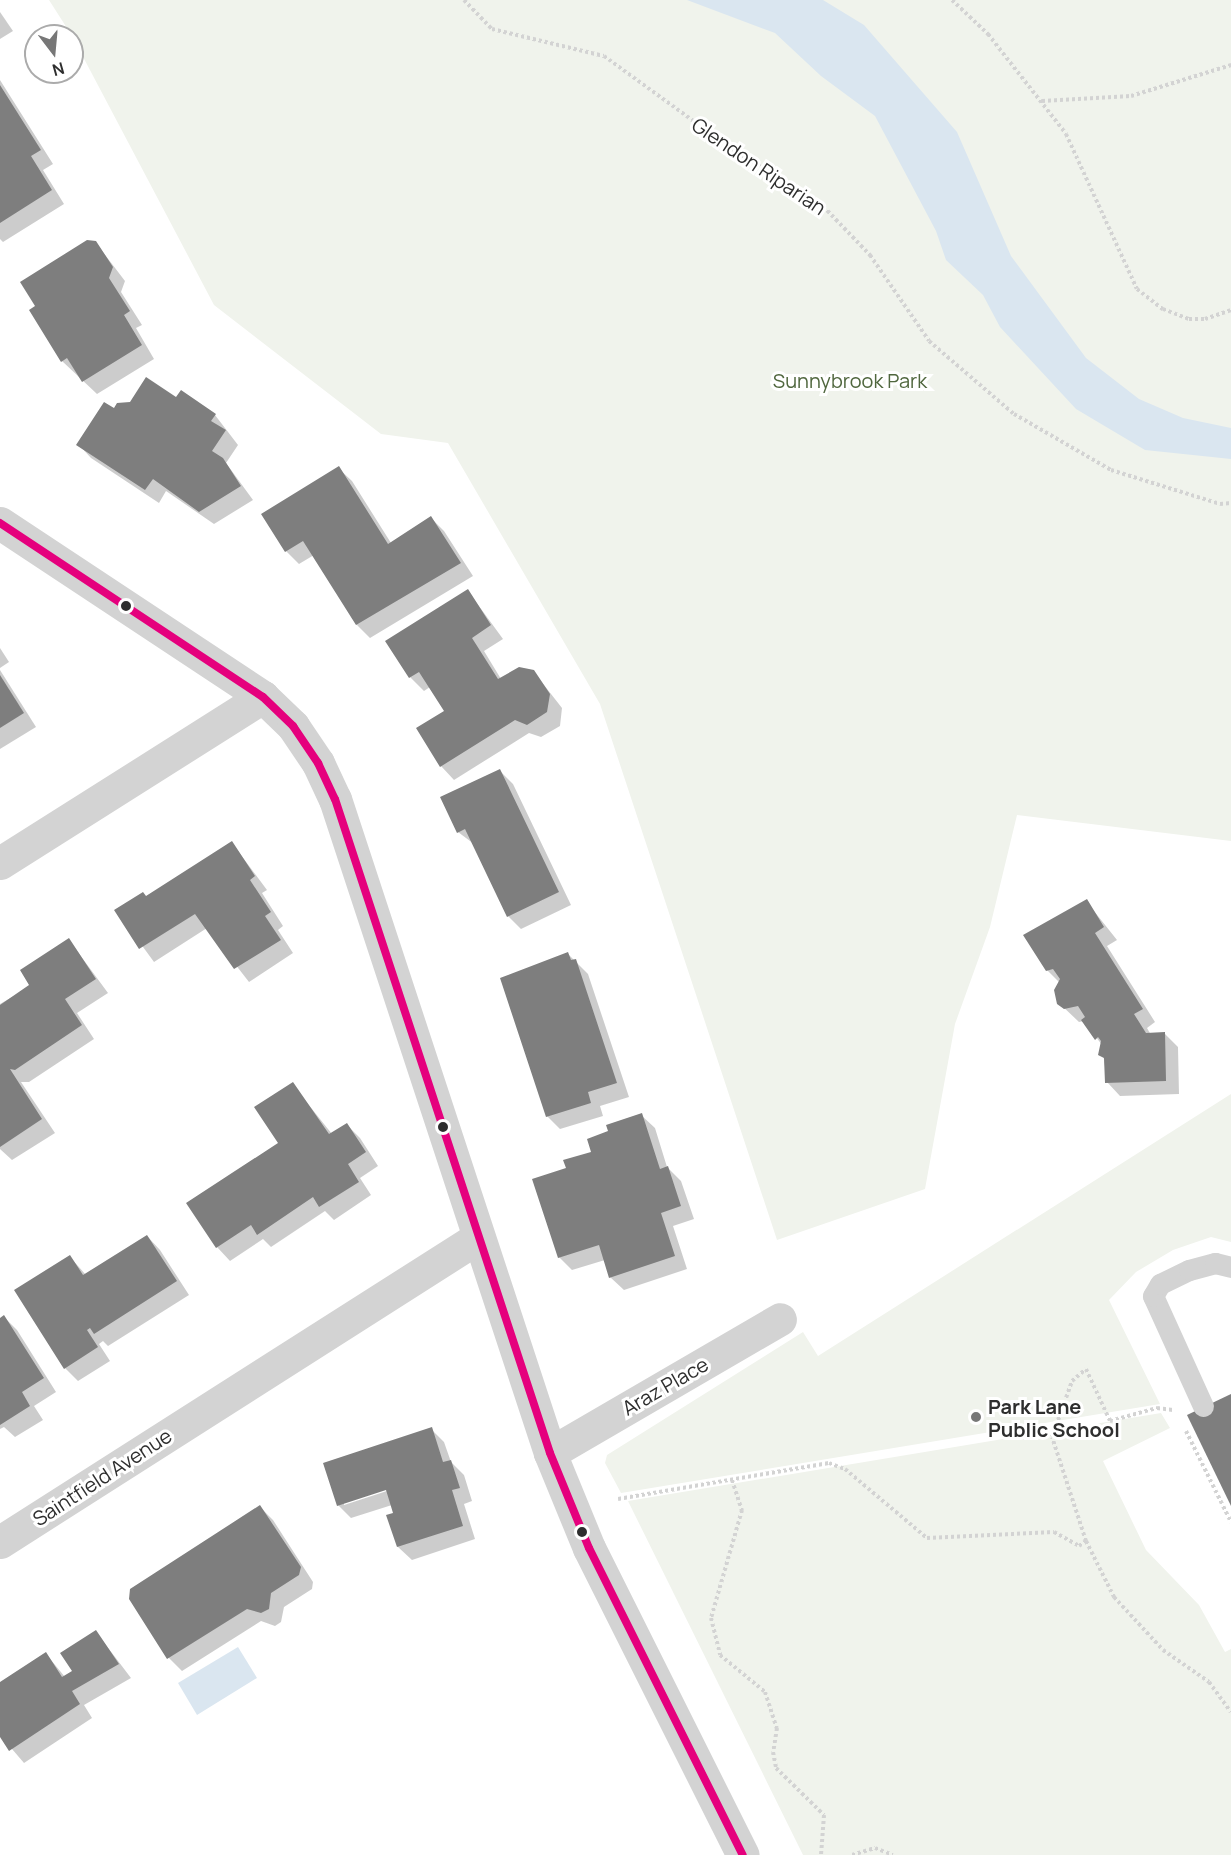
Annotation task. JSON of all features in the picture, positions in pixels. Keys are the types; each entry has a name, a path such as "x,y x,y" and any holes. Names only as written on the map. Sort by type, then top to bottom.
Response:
{"street":[{"path":"0,523 263,697 299,735 318,763 335,799 477,1238 550,1454 594,1558 743,1855"},
{"path":"0,863 263,697"},
{"name":"Saintfield Avenue","path":"0,1542 477,1238"},
{"name":"Araz Place","path":"550,1454 780,1319"}],"lane":[{"path":"1203,1406 1153,1296 1161,1284 1189,1270 1215,1263 1231,1267"}],"path":[{"name":"Glendon Riparian","path":"464,0 492,29 604,56 732,149 819,202 870,255 928,341 1014,414 1111,470 1220,504 1231,502"},
{"path":"952,0 988,34 1042,100 1066,134 1137,289 1163,309 1189,319 1205,320 1231,310"},
{"path":"1042,100 1131,96 1231,65"},
{"path":"1203,1406 1175,1411 1156,1408 1110,1421 1086,1369 1072,1381 1052,1437 1086,1541 1114,1597 1163,1650 1209,1682 1231,1712"},
{"path":"1180,1421 1231,1522"},
{"path":"618,1498 829,1463 845,1469 927,1538 1054,1532 1079,1546 1086,1541"},
{"path":"732,1480 742,1510 711,1618 720,1655 765,1692 777,1728 772,1752 776,1768 824,1815 821,1855"},
{"path":"852,1855 875,1848 893,1855"}],"green space":[{"name":"Sunnybrook Park","path":"49,0 1231,0 1231,841 1017,815 990,927 955,1024 925,1189 777,1240 600,704 448,443 381,434 214,305 84,59 84,24 64,24"},
{"path":"1231,1094 1231,1242 1211,1237 1173,1250 1136,1272 1109,1300 1160,1404 621,1493 605,1463 607,1455 803,1332 818,1356"},
{"name":"Park Lane Public School","path":"1161,1413 1170,1428 1103,1461 1146,1550 1199,1605 1225,1652 1231,1649 1231,1855 803,1855 628,1501"}],"shaded area":[{"path":"687,0 823,0 864,25 957,132 1011,256 1086,358 1139,399 1183,418 1231,428 1231,459 1145,450 1076,409 1000,327 983,295 946,260 936,231 875,116 821,76 775,33"},
{"path":"238,1647 257,1678 197,1715 178,1683"}],"building":[{"path":"0,85 41,150 31,156 52,190 0,223"},
{"path":"87,240 96,241 113,267 109,278 130,311 124,315 142,345 82,382 67,358 61,362 29,310 35,306 20,282"},
{"path":"146,377 176,397 181,390 216,414 211,421 226,430 212,451 223,458 241,486 199,512 153,479 145,490 76,445 104,402 114,408 117,403 130,402"},
{"path":"339,466 388,544 431,516 461,563 356,625 303,541 285,552 261,514"},
{"path":"468,589 491,625 472,638 498,679 519,667 534,670 550,694 547,712 527,725 515,720 440,767 416,728 444,711 419,672 409,678 385,641"},
{"path":"0,675 24,713 0,728"},
{"path":"500,769 559,892 507,917 465,829 457,833 440,797"},
{"path":"232,841 255,876 250,880 271,912 265,916 281,940 234,969 195,914 139,949 114,910 143,892 146,896"},
{"path":"1087,899 1104,927 1095,933 1143,1009 1134,1014 1146,1033 1165,1032 1166,1081 1105,1083 1104,1058 1098,1055 1101,1041 1098,1037 1095,1040 1081,1020 1085,1017 1078,1006 1064,1009 1057,1004 1054,990 1060,979 1053,969 1046,971 1023,935"},
{"path":"69,938 96,979 65,999 82,1025 15,1070 10,1069 42,1119 0,1147 0,1005 29,985 20,970"},
{"path":"568,952 571,960 576,959 617,1083 588,1092 591,1103 546,1117 500,978"},
{"path":"293,1082 329,1134 347,1123 366,1152 348,1164 359,1182 319,1207 313,1197 257,1235 251,1225 216,1248 186,1203 278,1143 254,1107"},
{"path":"642,1113 660,1169 668,1166 681,1206 661,1213 675,1256 609,1278 599,1245 558,1258 532,1179 566,1168 563,1160 591,1152 587,1139 608,1131 606,1125"},
{"path":"147,1235 177,1281 94,1334 90,1328 87,1330 98,1347 64,1369 14,1290 70,1255 83,1275"},
{"path":"4,1315 44,1378 22,1392 30,1406 0,1425 0,1318"},
{"path":"1231,1394 1231,1506 1187,1415"},
{"path":"432,1427 443,1462 451,1460 460,1488 452,1490 463,1526 397,1547 386,1515 393,1513 386,1490 337,1506 323,1463"},
{"path":"260,1505 301,1567 299,1575 271,1593 269,1609 261,1613 247,1609 167,1659 129,1599 130,1589"},
{"path":"96,1630 119,1664 72,1691 80,1704 9,1751 0,1737 0,1682 46,1652 62,1677 72,1671 60,1653"}],"transit line":[{"path":"0,523 263,697 293,726 318,763 335,799 550,1453 589,1548 743,1855"}],"place":[{"name":"Park Lane Public School","path":"976,1417"}]}
